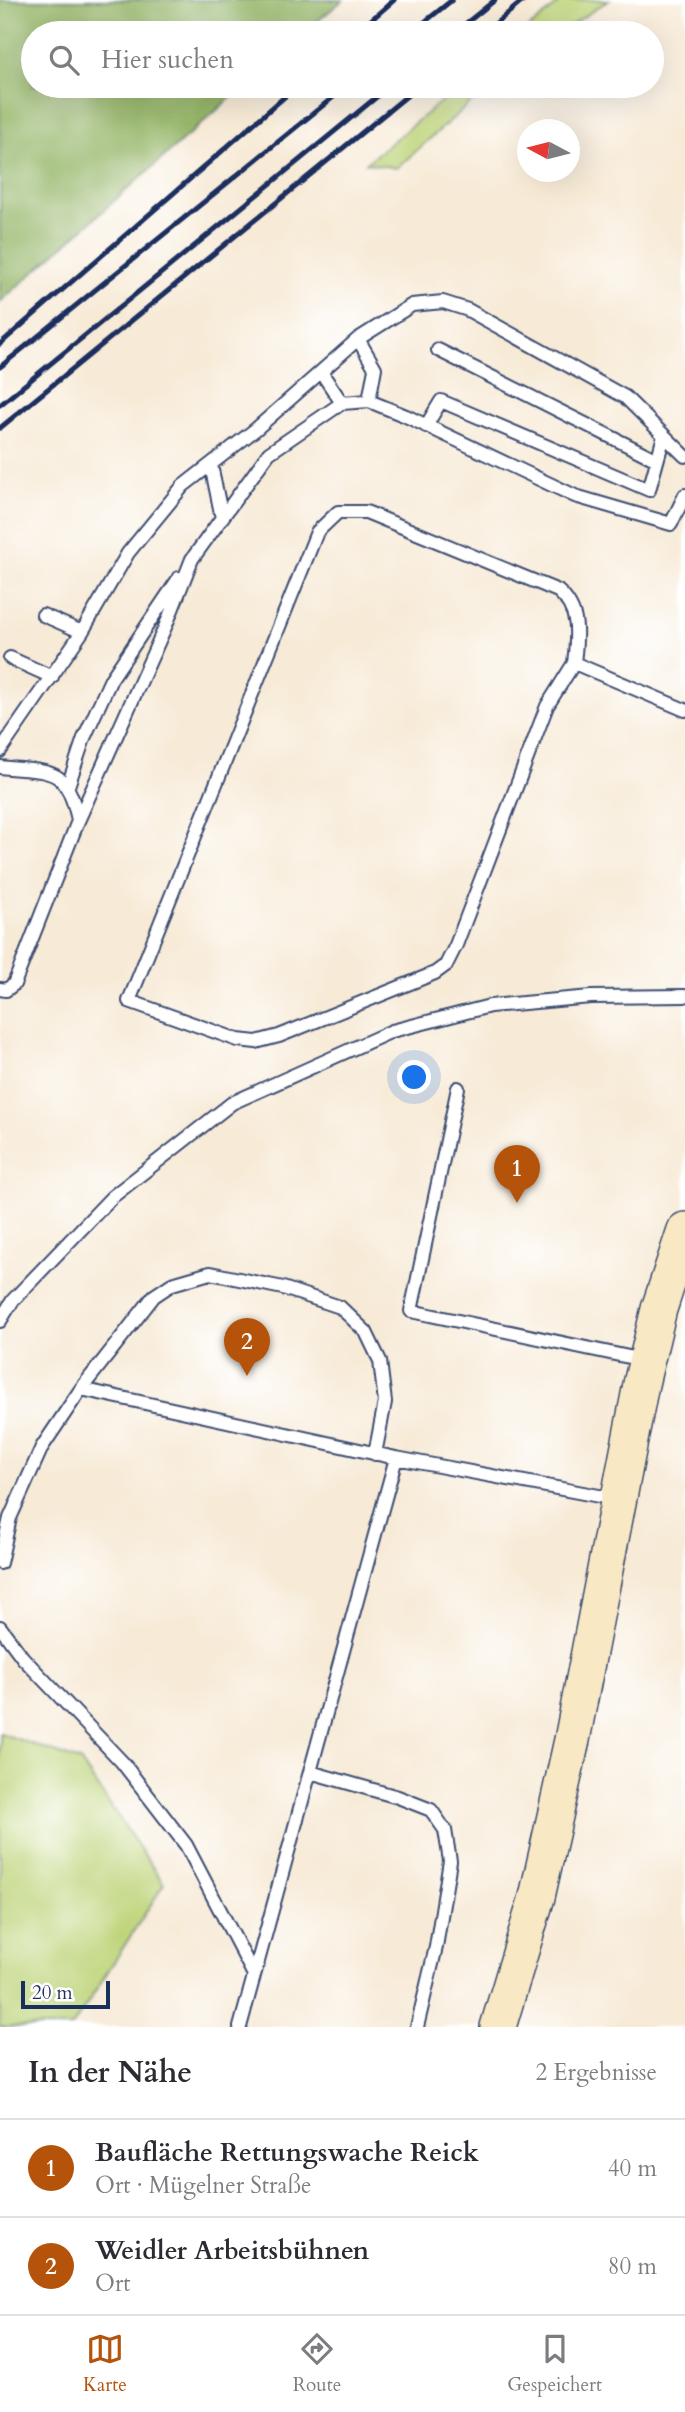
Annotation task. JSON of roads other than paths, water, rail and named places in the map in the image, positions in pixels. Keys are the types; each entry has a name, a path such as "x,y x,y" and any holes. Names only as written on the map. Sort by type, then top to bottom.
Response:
{"street":[{"path":"498,2027 537,1897 572,1740 647,1361 659,1309 685,1230"}],"lane":[{"path":"0,751 82,632 128,553 183,486 257,429 358,339 412,305 443,302 468,310 625,397 685,456"},
{"path":"358,339 375,368 369,401"},
{"path":"438,350 657,460"},
{"path":"321,372 342,403"},
{"path":"68,786 84,738 111,679 222,517 269,453 342,403 369,401 575,496 671,524 685,531"},
{"path":"426,426 441,401 649,490 664,436"},
{"path":"211,465 222,517"},
{"path":"671,524 685,495"},
{"path":"338,512 366,512 558,591 569,601 578,631 574,663 547,706 446,965 435,973 279,1036 256,1042 237,1041 129,1001 317,532 338,512"},
{"path":"0,989 6,990 15,984 78,821 166,625 192,559"},
{"path":"43,615 82,632"},
{"path":"10,658 52,677"},
{"path":"574,663 685,710"},
{"path":"0,767 55,774 68,786 78,821"},
{"path":"0,1321 13,1300 112,1197 232,1103 392,1031 490,1006 591,997 685,996"},
{"path":"458,1088 411,1311 647,1361"},
{"path":"0,1563 10,1518 42,1447 81,1389 154,1296 172,1284 211,1273 283,1288 340,1307 366,1332 380,1361 385,1402 375,1454"},
{"path":"81,1389 375,1454 619,1500"},
{"path":"240,2027 396,1458"},
{"path":"0,1627 23,1658 122,1762 186,1844 254,1975"},
{"path":"310,1772 398,1797 431,1810 445,1830 450,1861 436,1947 417,2027"}],"railway":[{"path":"370,21 394,0"},
{"path":"426,21 452,0"},
{"path":"469,21 495,0"},
{"path":"499,21 524,0"},
{"path":"0,344 283,98"},
{"path":"0,367 332,98"},
{"path":"0,405 375,98"},
{"path":"0,428 404,98"}],"place":[{"name":"Baufläche Rettungswache Reick","path":"517,1203"},
{"name":"Weidler Arbeitsbühnen","path":"247,1376"}]}
